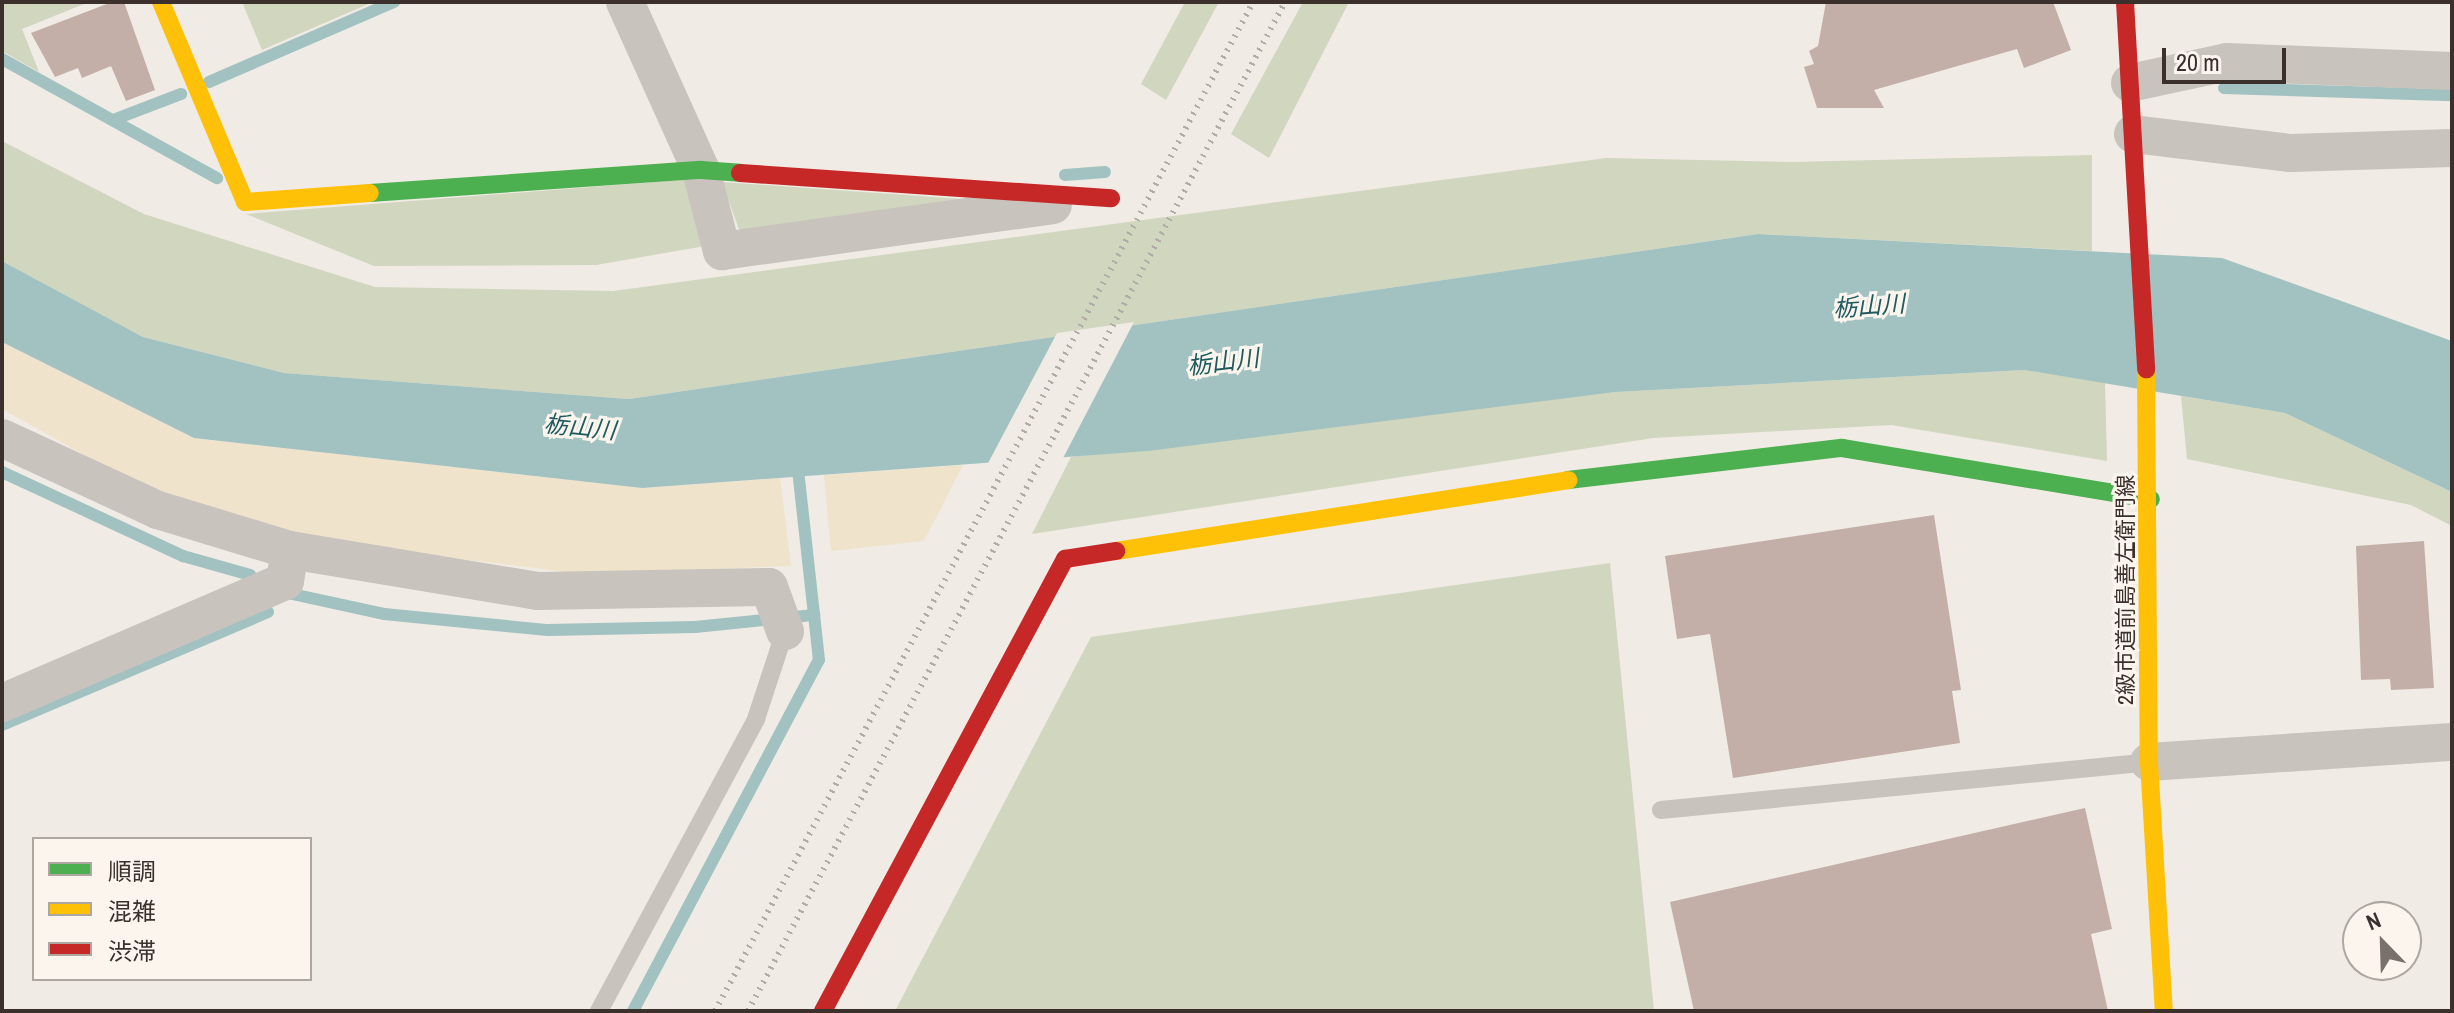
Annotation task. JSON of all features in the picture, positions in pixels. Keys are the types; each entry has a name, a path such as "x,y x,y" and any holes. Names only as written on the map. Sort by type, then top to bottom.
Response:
{"street":[{"path":"161,2 245,202 701,170 1111,198"},
{"path":"625,2 701,170 722,251 1111,198"},
{"name":"2級市道前島善左衛門線","path":"2125,2 2151,447 2149,762 2164,1011"},
{"path":"2130,83 2227,62 2452,71"},
{"path":"2135,152 2291,153 2452,148"},
{"path":"2,438 287,565 538,591 769,587 781,615"},
{"path":"823,1011 1065,559 1621,472 1842,448 2151,499"},
{"path":"2,703 247,597 287,565"},
{"path":"2149,762 2452,742"}],"lane":[{"path":"599,1011 756,719 781,615"},
{"path":"1661,810 2149,762"}],"green space":[{"path":"2,2 89,2 22,29 39,72 2,51"},
{"path":"242,2 373,2 262,50"},
{"path":"1185,2 1219,2 1166,100 1141,84"},
{"path":"1303,2 1349,2 1269,158 1231,134"},
{"path":"2,141 144,214 375,287 613,291 1606,158 1792,162 2092,155 2092,251 1758,234 629,399 284,373 143,337 2,261"},
{"path":"693,179 711,245 596,265 374,266 246,214"},
{"path":"722,182 990,201 741,235"},
{"path":"2024,370 2105,383 2107,461 1891,425 1653,438 1032,534 1071,457 1616,392"},
{"path":"2181,396 2285,413 2452,492 2452,526 2411,505 2187,459"},
{"path":"1610,563 1654,1011 895,1011 1091,637"}],"sand":[{"path":"2,342 194,438 642,488 780,478 791,566 584,574 316,541 217,513 113,471 2,409"},
{"path":"963,465 924,541 831,551 824,475"}],"water":[{"name":"栃山川","path":"1758,234 2222,258 2452,341 2452,492 2285,413 2024,370 1616,392 1148,451 642,488 194,438 2,342 2,261 143,337 284,373 629,399"}],"pier":[{"path":"1134,322 1061,462 986,467 1057,333"}],"building":[{"path":"112,2 124,2 155,90 126,101 111,66 82,78 78,68 55,77 31,33"},
{"path":"1826,2 2053,2 2071,50 2024,68 2017,49 1874,90 1884,108 1817,108 1804,67 1814,64 1809,51 1818,46"},
{"path":"1934,515 1961,690 1952,691 1960,743 1733,778 1710,634 1677,639 1665,556"},
{"path":"2424,541 2434,688 2391,690 2390,679 2361,680 2356,546"},
{"path":"2085,808 2112,929 2091,934 2108,1011 1694,1011 1670,902"}],"waterway":[{"path":"209,82 394,2"},
{"path":"2,59 217,178"},
{"path":"2224,88 2452,95"},
{"path":"113,120 181,94"},
{"path":"1065,175 1105,172"},
{"path":"633,1011 819,660 797,462"},
{"path":"2,472 183,556 250,575"},
{"path":"283,592 384,614 548,630 695,627 814,615"},
{"path":"2,725 268,612"}],"railway":[{"path":"715,1011 1253,2"},
{"path":"748,1011 1285,2"}],"traffic: fast":[{"path":"370,193 701,170 740,173"},
{"path":"1568,480 1842,448 2151,499"}],"traffic: slow":[{"path":"161,2 245,202 370,193"},
{"path":"2146,369 2149,762 2164,1011"},
{"path":"1116,551 1568,480"}],"traffic: jam":[{"path":"2125,2 2146,369"},
{"path":"740,173 1111,198"},
{"path":"823,1011 1065,559 1116,551"}]}
